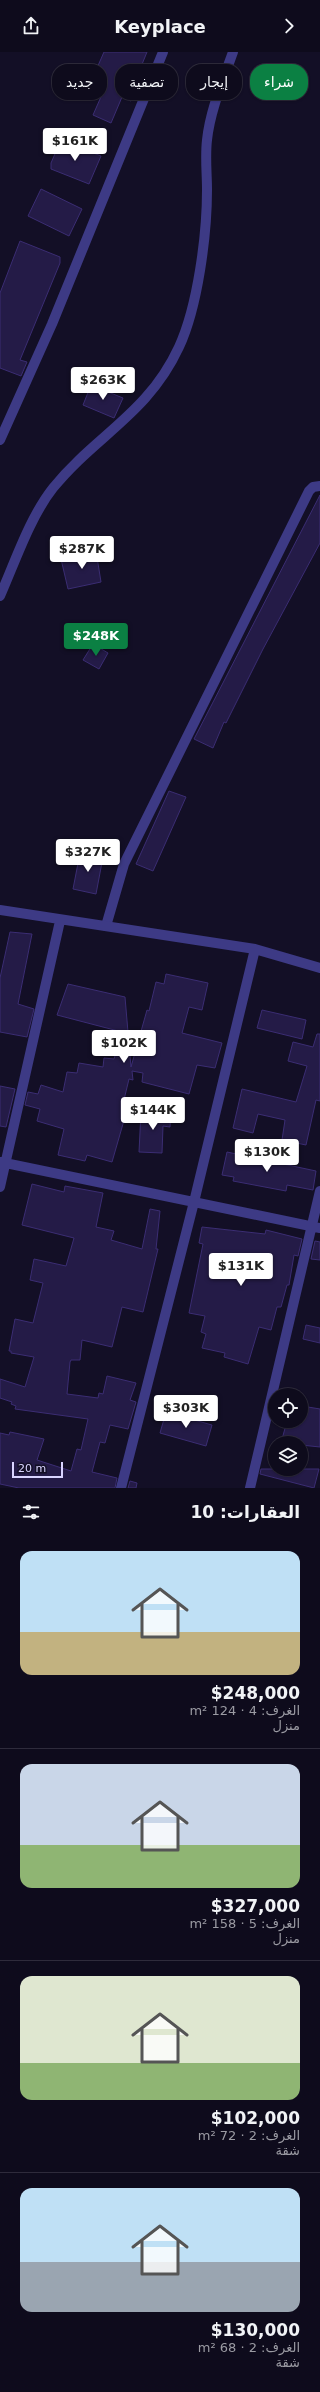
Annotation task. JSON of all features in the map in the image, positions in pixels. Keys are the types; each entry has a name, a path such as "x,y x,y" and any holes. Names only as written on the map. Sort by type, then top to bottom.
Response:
{"street":[{"path":"0,440 52,324 163,52"},
{"path":"0,596 23,543 49,494 66,473 131,415 155,388 167,371 180,344 193,299 206,224 205,155 209,123 233,52"},
{"path":"106,926 118,877 127,857 309,491 313,486 320,486"},
{"path":"0,910 60,921 106,926 255,949 320,968"},
{"path":"0,1188 3,1163 60,921"},
{"path":"121,1488 194,1202 255,949"},
{"path":"3,1163 316,1227"},
{"path":"250,1488 316,1227 320,1191"}],"building":[{"path":"104,52 147,52 142,64 115,64 115,100 121,100 111,123 93,115 100,100 107,100 107,64 99,64"},
{"path":"61,140 101,156 89,184 51,169 51,163"},
{"path":"41,189 82,209 69,236 28,216"},
{"path":"20,241 60,257 60,263 20,360 27,362 21,376 0,368 0,293"},
{"path":"91,385 123,398 114,418 83,405"},
{"path":"320,495 320,543 263,649 226,723 224,722 213,748 194,739"},
{"path":"96,551 101,582 68,589 61,559"},
{"path":"93,644 108,653 99,669 83,660"},
{"path":"169,791 186,797 153,871 136,864"},
{"path":"80,853 103,857 96,894 73,889"},
{"path":"10,932 32,934 18,1004 34,1009 27,1037 0,1032 0,978"},
{"path":"166,974 208,983 202,1010 189,1007 182,1033 222,1043 215,1068 197,1065 189,1094 142,1082 143,1073 132,1071 133,1080 129,1079 122,1108 127,1110 112,1162 87,1155 85,1161 58,1155 64,1129 37,1121 40,1109 25,1105 28,1092 38,1094 41,1085 63,1092 67,1072 77,1073 79,1063 103,1067 104,1058 114,1059 122,1032 57,1015 68,984 125,997 131,1067 147,1010 149,1011 156,982 164,984"},
{"path":"262,1010 306,1020 302,1039 257,1028"},
{"path":"317,1034 320,1034 320,1101 316,1100 306,1145 282,1140 285,1120 258,1114 253,1133 233,1128 242,1089 296,1102 307,1066 288,1061 293,1042 313,1047"},
{"path":"0,1086 15,1089 6,1127 0,1126"},
{"path":"154,1110 171,1111 170,1127 163,1126 162,1153 139,1152 141,1112 154,1114"},
{"path":"227,1152 316,1171 313,1190 287,1185 286,1191 233,1181 234,1177 222,1175"},
{"path":"32,1184 64,1192 65,1186 103,1193 96,1227 114,1231 111,1240 142,1249 150,1209 160,1211 156,1249 158,1249 143,1312 122,1307 112,1347 82,1340 80,1360 71,1360 70,1362 67,1394 98,1398 99,1393 103,1394 107,1376 136,1383 130,1400 136,1402 128,1429 110,1425 105,1443 100,1442 92,1472 117,1478 115,1488 19,1488 0,1484 0,1433 9,1435 10,1432 44,1439 37,1460 71,1471 77,1449 81,1450 88,1419 15,1409 16,1406 11,1404 12,1402 0,1398 0,1379 25,1387 34,1357 11,1353 11,1351 9,1351 15,1319 33,1323 43,1283 30,1280 34,1259 66,1266 74,1238 22,1225"},
{"path":"202,1227 265,1234 266,1230 302,1239 298,1256 294,1255 289,1285 287,1285 281,1307 277,1307 271,1330 259,1327 248,1364 224,1357 225,1353 202,1348 206,1334 201,1332 205,1316 189,1313 203,1244 199,1243"},
{"path":"315,1241 320,1242 320,1260 311,1259"},
{"path":"306,1325 320,1328 320,1343 303,1339"},
{"path":"308,1407 320,1409 320,1447 308,1446 308,1436 283,1436 285,1428 308,1428"},
{"path":"166,1412 212,1425 206,1446 160,1433"},
{"path":"261,1469 268,1469 268,1476 308,1476 308,1469 319,1469 314,1488 260,1474"},
{"path":"130,1481 137,1483 136,1488 128,1488"}]}
